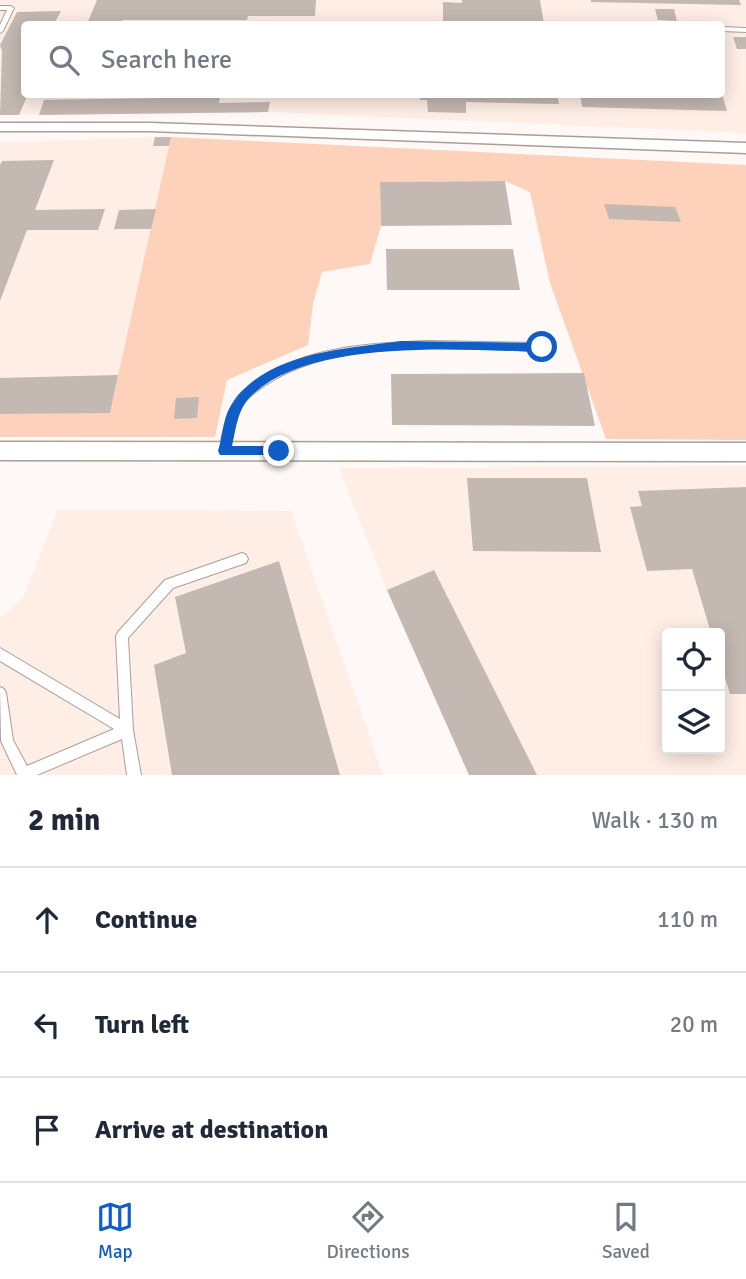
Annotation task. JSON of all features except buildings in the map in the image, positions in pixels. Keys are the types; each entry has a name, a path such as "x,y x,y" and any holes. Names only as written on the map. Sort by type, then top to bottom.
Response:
{"street":[{"path":"0,127 150,127 746,148"},
{"path":"0,451 746,452"}],"lane":[{"path":"0,8 11,8 0,31"},
{"path":"725,30 746,30"},
{"path":"225,451 233,413 246,393 276,373 314,359 401,345 542,347"},
{"path":"134,775 127,730 122,636 169,584 242,559"},
{"path":"0,654 127,730"},
{"path":"0,693 7,741 24,774 127,730"}],"shaded area":[{"path":"0,0 746,0 746,133 268,112 0,115"},
{"path":"171,137 110,413 0,414 0,142"},
{"path":"171,137 746,165 746,440 606,439 550,283 530,192 505,181 380,182 381,226 370,264 322,272 313,304 308,345 227,380 215,437 0,437 0,414 110,412"},
{"path":"746,466 746,775 469,775 387,590 339,468"},
{"path":"58,509 291,511 383,775 0,775 0,618 23,598"}],"route":[{"path":"279,451 225,451 233,413 246,393 276,373 314,359 401,345 542,347"}]}
